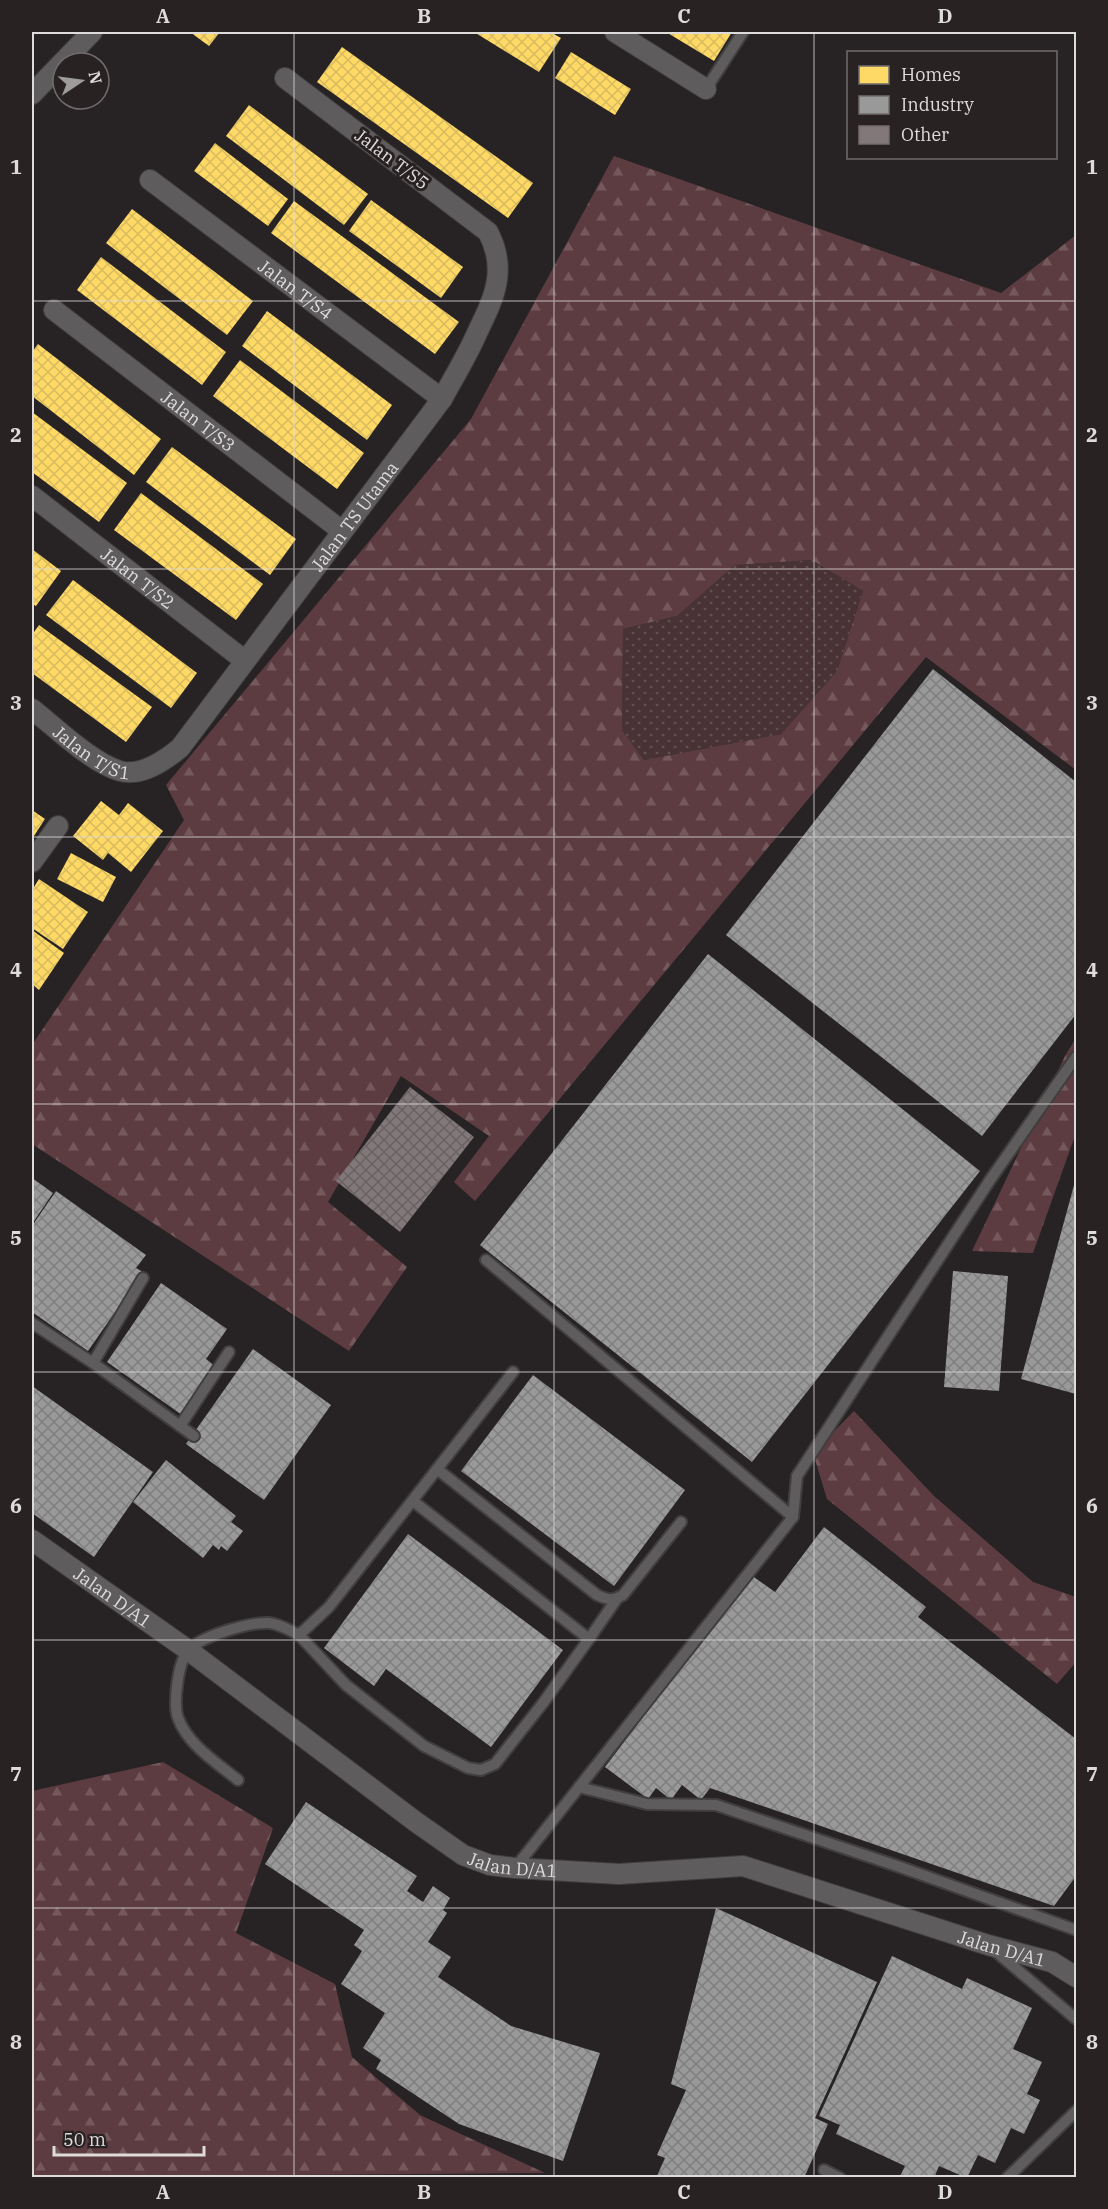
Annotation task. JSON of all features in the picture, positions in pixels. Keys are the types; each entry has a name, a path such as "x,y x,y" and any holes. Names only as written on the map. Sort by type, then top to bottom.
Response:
{"street":[{"path":"32,94 92,32"},
{"path":"615,32 706,89"},
{"name":"Jalan T/S5","path":"285,78 477,222 488,232 494,245"},
{"name":"Jalan T/S4","path":"150,180 442,399"},
{"name":"Jalan TS Utama","path":"162,762 180,748 442,399 464,361 492,303 498,279 498,261 494,245"},
{"name":"Jalan T/S3","path":"54,310 342,531"},
{"name":"Jalan T/S2","path":"32,496 244,660"},
{"name":"Jalan T/S1","path":"32,709 98,761 122,772 142,770 162,762"},
{"path":"32,862 58,825"},
{"name":"Jalan D/A1","path":"32,1540 188,1650 463,1855 490,1865 514,1869 619,1874 743,1866 988,1945 1053,1962 1077,1977"}],"lane":[{"path":"706,89 742,32"},
{"path":"514,1869 793,1517 797,1476 990,1180 1077,1057"},
{"path":"486,1260 793,1517"},
{"path":"93,1363 143,1278"},
{"path":"32,1323 93,1363 194,1436"},
{"path":"180,1426 229,1352"},
{"path":"299,1635 329,1607 513,1372"},
{"path":"437,1469 597,1595 616,1600"},
{"path":"413,1501 589,1639"},
{"path":"238,1780 194,1743 178,1717 179,1672 188,1650 214,1634 239,1627 268,1623 285,1627 299,1635 346,1685 424,1746 468,1768 481,1770 495,1764 543,1703 616,1600 623,1595 681,1522"},
{"path":"579,1787 647,1804 716,1805 1077,1930"},
{"path":"988,1945 1077,2019"},
{"path":"1007,2178 1077,2111"},
{"path":"824,2170 840,2178"}],"shaded area":[{"path":"812,560 863,591 837,671 781,734 644,760 622,730 623,629 677,616 735,565"}],"green space":[{"path":"614,156 1001,293 1076,235 1076,770 926,657 475,1201 454,1182 489,1136 401,1076 328,1202 407,1267 349,1351 32,1144 32,1045 184,820 166,785 471,419","holes":["812,560 863,591 837,671 781,734 644,760 622,730 623,629 677,616 735,565"]},
{"path":"1076,1038 1076,1133 1033,1253 972,1251 1065,1056"},
{"path":"854,1411 934,1496 1033,1582 1076,1597 1076,1662 1057,1684 827,1499 813,1453"},
{"path":"163,1762 273,1828 236,1933 335,1984 352,2057 420,2115 545,2173 32,2177 32,1791"}],"building: Homes":[{"path":"190,32 220,32 209,46"},
{"path":"474,32 550,32 561,38 539,72"},
{"path":"666,32 732,32 714,61"},
{"path":"342,47 533,183 508,218 317,82"},
{"path":"571,52 631,89 615,115 555,78"},
{"path":"249,105 368,194 344,225 226,136"},
{"path":"215,143 288,199 268,226 194,171"},
{"path":"371,200 463,267 441,298 349,231"},
{"path":"294,201 459,322 435,354 271,233"},
{"path":"132,209 253,301 227,335 106,243"},
{"path":"101,257 226,352 202,385 77,290"},
{"path":"267,311 392,405 367,440 242,346"},
{"path":"38,344 161,439 134,475 32,396 32,352"},
{"path":"240,360 364,453 337,489 213,396"},
{"path":"32,412 127,483 99,522 32,472"},
{"path":"172,447 296,539 270,575 146,482"},
{"path":"141,493 263,584 236,620 114,530"},
{"path":"32,549 61,571 36,606 32,604"},
{"path":"73,580 197,673 171,708 46,615"},
{"path":"39,625 152,707 126,742 32,673 32,635"},
{"path":"101,801 119,815 128,803 163,831 131,872 108,853 103,860 73,836"},
{"path":"32,810 45,819 32,839"},
{"path":"71,853 116,877 103,902 57,879"},
{"path":"39,879 88,912 63,949 32,928 32,890"},
{"path":"32,930 64,953 39,990 32,984"}],"building: Industry":[{"path":"933,669 1076,782 1076,1014 982,1136 726,935"},
{"path":"708,954 980,1171 752,1462 480,1245"},
{"path":"32,1178 53,1193 32,1224"},
{"path":"1076,1178 1076,1394 1021,1379"},
{"path":"56,1191 146,1255 136,1268 143,1272 88,1351 32,1312 32,1226"},
{"path":"953,1271 1008,1276 999,1391 944,1387"},
{"path":"161,1283 227,1329 206,1359 215,1366 182,1415 107,1362"},
{"path":"253,1349 331,1405 264,1500 186,1444"},
{"path":"533,1375 685,1490 614,1586 461,1471"},
{"path":"32,1386 153,1472 94,1557 32,1513"},
{"path":"166,1460 236,1516 231,1522 243,1531 227,1551 221,1546 219,1550 213,1545 203,1558 133,1502"},
{"path":"824,1527 926,1607 918,1617 1076,1739 1076,1876 1054,1906 710,1788 701,1800 682,1785 671,1800 656,1788 648,1799 605,1767 751,1575 775,1592"},
{"path":"408,1534 563,1650 491,1747 386,1669 374,1686 324,1648"},
{"path":"306,1802 417,1876 407,1891 423,1902 433,1886 450,1898 443,1910 447,1913 428,1942 451,1957 438,1977 511,2026 600,2053 563,2161 459,2124 376,2069 381,2060 363,2048 385,2013 341,1984 362,1951 354,1945 364,1930 265,1864"},
{"path":"716,1908 877,1982 815,2118 828,2124 804,2178 656,2178 665,2158 657,2155 686,2090 671,2084"},
{"path":"892,1956 962,1989 967,1978 1032,2008 1013,2049 1042,2062 1027,2094 1040,2100 1024,2134 1011,2128 995,2163 978,2155 967,2178 939,2166 934,2178 904,2178 900,2176 905,2166 836,2134 840,2125 819,2116"}],"building: Other":[{"path":"410,1087 474,1137 400,1232 336,1181"}]}
